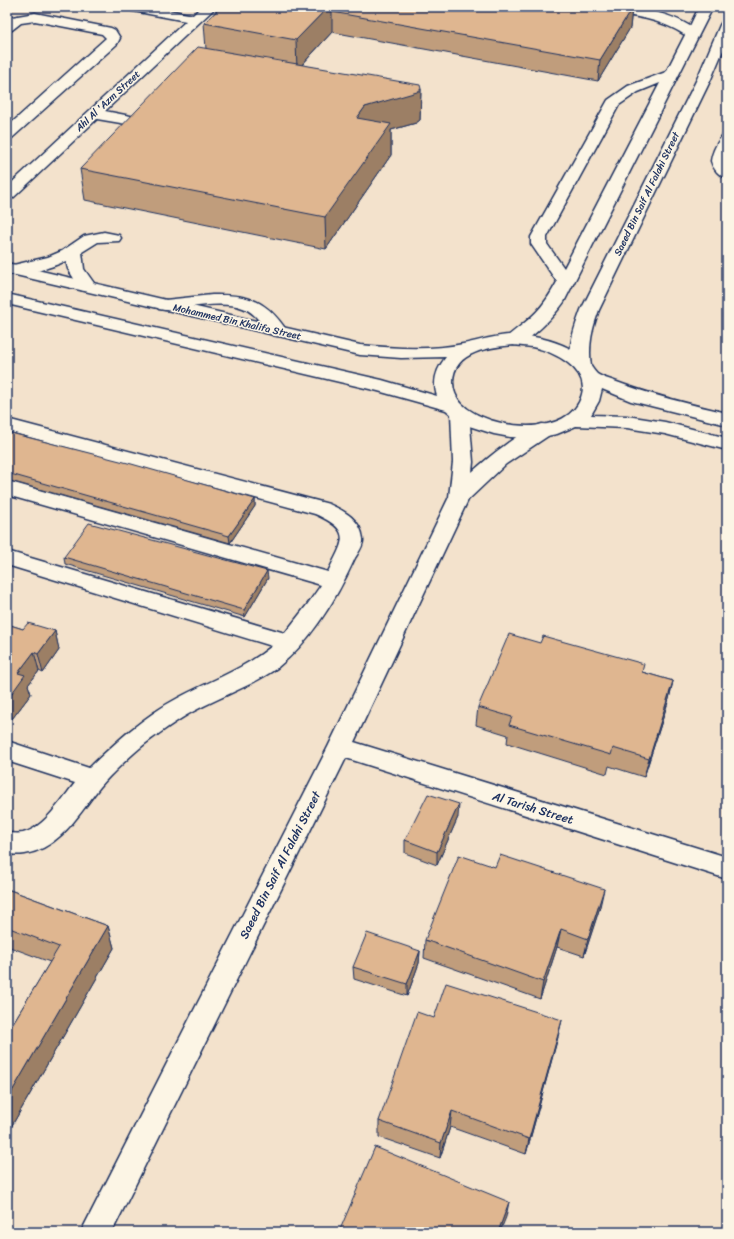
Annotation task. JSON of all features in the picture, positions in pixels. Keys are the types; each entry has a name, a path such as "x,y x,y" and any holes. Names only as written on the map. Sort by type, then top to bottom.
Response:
{"street":[{"path":"133,7 196,19"},
{"name":"Ahl Al 'Azm Street","path":"7,196 209,7"},
{"path":"594,7 650,16 678,17 704,10"},
{"path":"514,340 542,318 555,302 566,283 704,10"},
{"path":"650,16 679,25 693,34"},
{"path":"7,27 17,20 35,17 106,30 113,38 112,41 7,135"},
{"name":"Saeed Bin Saif Al Falahi Street","path":"586,372 580,346 581,336 590,310 690,107 727,25"},
{"path":"566,283 540,244 539,237 613,102 620,95 631,89 671,75"},
{"path":"108,102 123,105"},
{"path":"95,114 156,124"},
{"path":"727,138 717,161 727,173"},
{"path":"11,269 46,263 73,251 88,240 96,237 113,238"},
{"path":"73,251 76,269 87,286"},
{"name":"Mohammed Bin Khalifa Street","path":"11,269 165,305 219,300 241,302 257,309 278,332 360,350 387,353 436,353 469,348"},
{"path":"7,300 382,386 457,410 478,423 499,430 522,432 544,430 560,426 573,420 583,411 590,401 592,390 586,372"},
{"path":"457,410 445,394 443,381 447,368 456,357 469,348 490,342 514,340 541,343 564,352 586,372 638,397 727,419"},
{"name":"Saeed Bin Saif Al Falahi Street","path":"457,410 463,462 460,497"},
{"path":"573,420 600,420 633,423 665,428 727,444"},
{"path":"7,425 322,509 334,514 345,522 351,531 353,541 334,581 315,612 290,643 268,662 241,678 185,705 136,738 93,779 57,824 44,835 26,843 7,844"},
{"name":"Saeed Bin Saif Al Falahi Street","path":"96,1232 340,747 460,497 489,467 525,441 544,430"},
{"path":"7,488 334,581"},
{"path":"7,558 290,643"},
{"name":"Al Tarish Street","path":"340,747 727,868"},
{"path":"7,751 93,779"}],"building":[{"path":"221,7 328,7 296,40 204,23"},
{"path":"336,7 632,8 600,60 332,12"},
{"path":"198,47 420,85 421,89 417,92 365,107 357,118 391,124 325,217 80,169"},
{"path":"7,432 128,463 255,499 229,536 7,473"},
{"path":"89,523 267,571 244,610 64,557"},
{"path":"28,623 55,631 38,654 34,652 18,673 25,675 7,700 7,624 23,629"},
{"path":"509,634 540,643 543,636 644,664 642,672 673,681 649,759 613,748 611,755 509,725 512,717 478,707"},
{"path":"428,794 459,804 437,852 405,840"},
{"path":"459,855 495,867 500,855 604,889 588,939 561,929 543,982 425,940"},
{"path":"7,889 108,926 7,1100 7,1033 59,947 7,927"},
{"path":"367,933 420,951 407,984 353,967"},
{"path":"446,983 562,1020 529,1139 452,1111 441,1143 379,1121 417,1012 434,1018"},
{"path":"375,1147 509,1202 498,1232 339,1232"}]}
